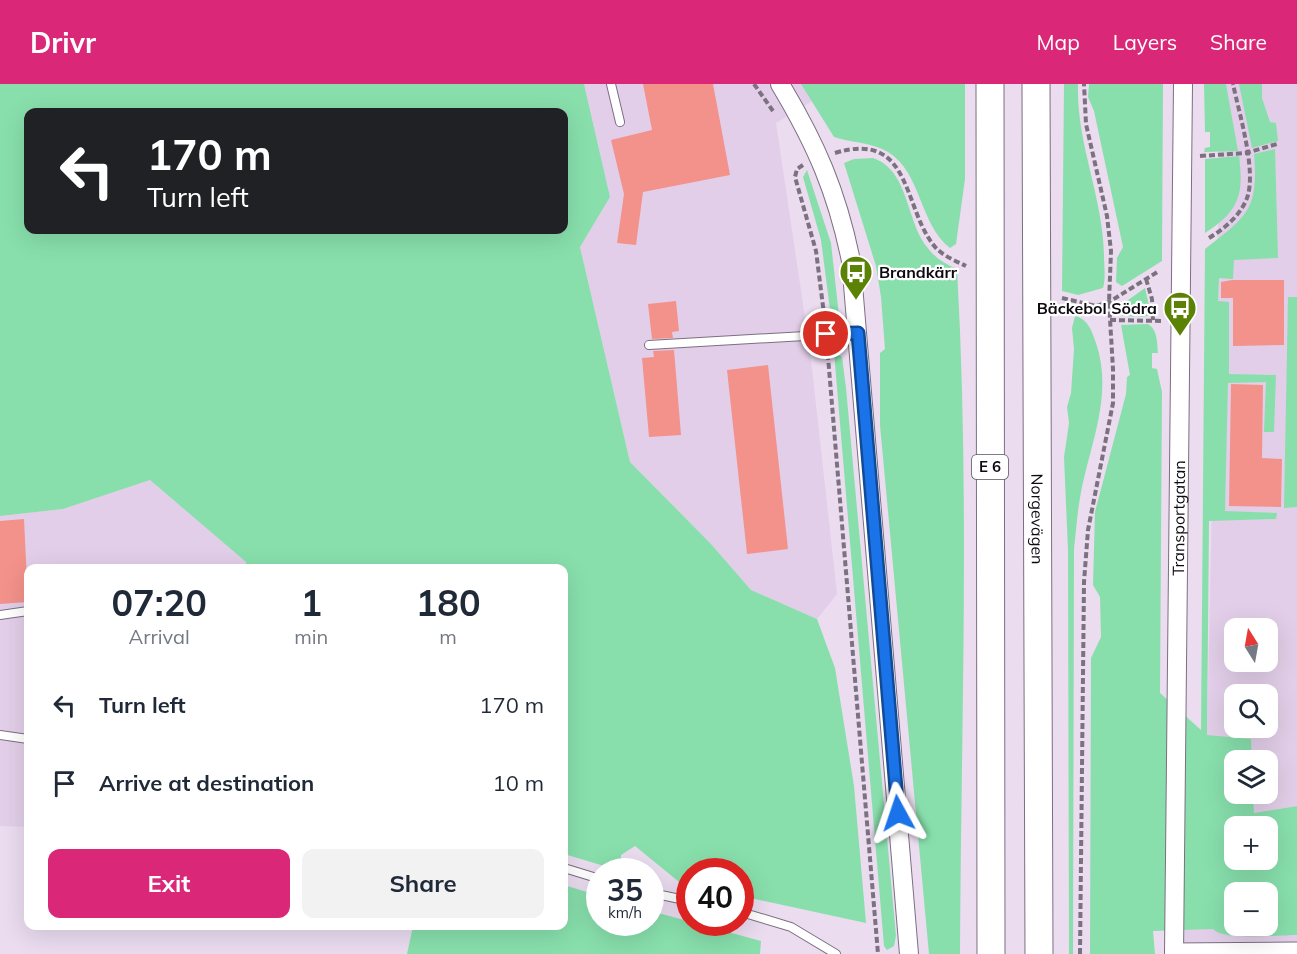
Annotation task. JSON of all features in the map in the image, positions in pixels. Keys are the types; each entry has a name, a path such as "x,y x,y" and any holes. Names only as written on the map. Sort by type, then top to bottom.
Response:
{"highway":[{"name":"E 6","path":"990,84 992,954"},
{"name":"Norgevägen","path":"1036,84 1039,954"}],"street":[{"path":"780,84 820,158 842,214 851,261 909,954"},
{"name":"Transportgatan","path":"1183,84 1174,953 1297,950"}],"lane":[{"path":"611,84 620,122"},
{"path":"649,345 858,333"},
{"path":"0,615 24,612"},
{"path":"0,735 24,738"},
{"path":"568,869 586,875"},
{"path":"754,916 791,927 836,954"}],"path":[{"path":"1080,954 1084,582 1088,530 1113,403 1109,302 1111,261 1107,216 1086,124 1084,84"},
{"path":"1209,238 1234,219 1248,197 1249,176 1246,153 1233,84"},
{"path":"1200,156 1246,153 1277,144"},
{"path":"878,954 826,334 816,250 795,177 801,166 853,148 870,151 891,162 907,185 926,234 933,245 948,257 966,266"},
{"path":"1062,298 1096,306 1109,302 1159,271"},
{"path":"1146,279 1152,299 1153,321"},
{"path":"1110,320 1162,321"}],"shaded area":[{"path":"584,84 828,84 827,92 776,123 810,351 837,594 817,619 751,590 711,544 630,462 580,247 610,197"},
{"path":"1221,84 1297,84 1297,806 1254,813 1254,804 1278,804 1278,750 1252,750 1251,739 1236,738 1278,738 1278,684 1224,684 1224,737 1207,736"},
{"path":"150,480 246,564 24,564 24,827 0,826 0,516 63,509"},
{"path":"1297,925 1297,954 1180,954 1178,930 1224,928 1224,936 1278,936 1278,926"}],"green space":[{"path":"0,84 584,84 610,197 580,247 630,462 711,544 751,590 817,619 835,668 854,786 866,923 754,899 754,858 676,858 676,879 664,870 664,858 650,858 635,846 621,855 621,858 586,858 586,861 568,855 568,564 246,564 150,480 63,509 0,516"},
{"path":"801,84 965,84 965,179 956,244 950,248 940,238 932,226 908,172 899,161 882,149 834,137"},
{"path":"1064,84 1078,84 1081,127 1103,233 1105,276 1103,288 1078,295 1062,291"},
{"path":"1089,84 1163,84 1162,261 1122,286 1116,282 1117,258 1123,247 1094,111 1088,97"},
{"path":"1204,84 1226,84 1238,151 1204,152 1205,148 1210,147 1210,132 1205,132"},
{"path":"1239,84 1262,84 1262,98 1270,122 1276,123 1278,141 1252,148"},
{"path":"1275,149 1278,258 1234,260 1233,279 1219,278 1218,301 1229,302 1229,374 1276,375 1274,432 1264,432 1266,382 1228,383 1225,511 1277,513 1276,519 1209,521 1207,735 1251,739 1252,750 1224,750 1224,804 1254,804 1254,813 1297,806 1297,935 1278,936 1278,882 1224,882 1224,934 1213,929 1153,931 1155,954 1090,954 1091,658 1101,637 1100,597 1093,585 1095,512 1126,394 1127,377 1130,375 1121,325 1148,324 1154,330 1157,341 1158,353 1152,353 1152,368 1157,369 1162,392 1160,693 1201,730 1205,249 1231,229 1247,210 1252,200 1255,173 1254,154"},
{"path":"1239,156 1241,181 1237,201 1225,217 1205,233 1205,159"},
{"path":"873,158 885,164 894,173 906,197 920,236 927,247 940,260 957,269 964,526 960,954 929,954 880,425 880,353 885,349 881,297 876,266 844,163 854,159"},
{"path":"807,170 831,243 839,316 832,325 821,240 803,177"},
{"path":"1145,288 1151,315 1122,316 1121,305"},
{"path":"1288,297 1297,297 1297,507 1284,508"},
{"path":"1075,316 1089,326 1093,334 1101,363 1102,382 1098,421 1080,498 1074,549 1073,954 1069,954 1068,550 1064,457 1069,423 1067,407 1071,393 1074,349 1072,328"},
{"path":"834,352 842,357 846,388 896,936 894,946 887,950 884,946"},
{"path":"568,886 586,892 586,936 664,936 664,915 676,918 676,936 743,936 761,941 760,954 407,954 412,930 568,930"}],"building":[{"path":"643,84 713,84 730,175 643,192 636,245 617,243 624,194 611,140 652,130"},
{"path":"1284,280 1284,345 1233,346 1233,298 1221,298 1221,282"},
{"path":"676,301 679,331 672,332 673,338 652,339 648,304"},
{"path":"674,350 681,435 649,437 642,358 654,357 653,351"},
{"path":"768,365 788,549 747,554 727,370"},
{"path":"1231,384 1263,385 1262,458 1282,459 1281,507 1229,506"},
{"path":"24,519 26,564 24,564 24,602 0,604 0,521"}],"place":[{"name":"Brandkärr","path":"856,301"},
{"name":"Bäckebol Södra","path":"1180,337"}],"route":[{"path":"826,334 858,333 898,813"}]}
